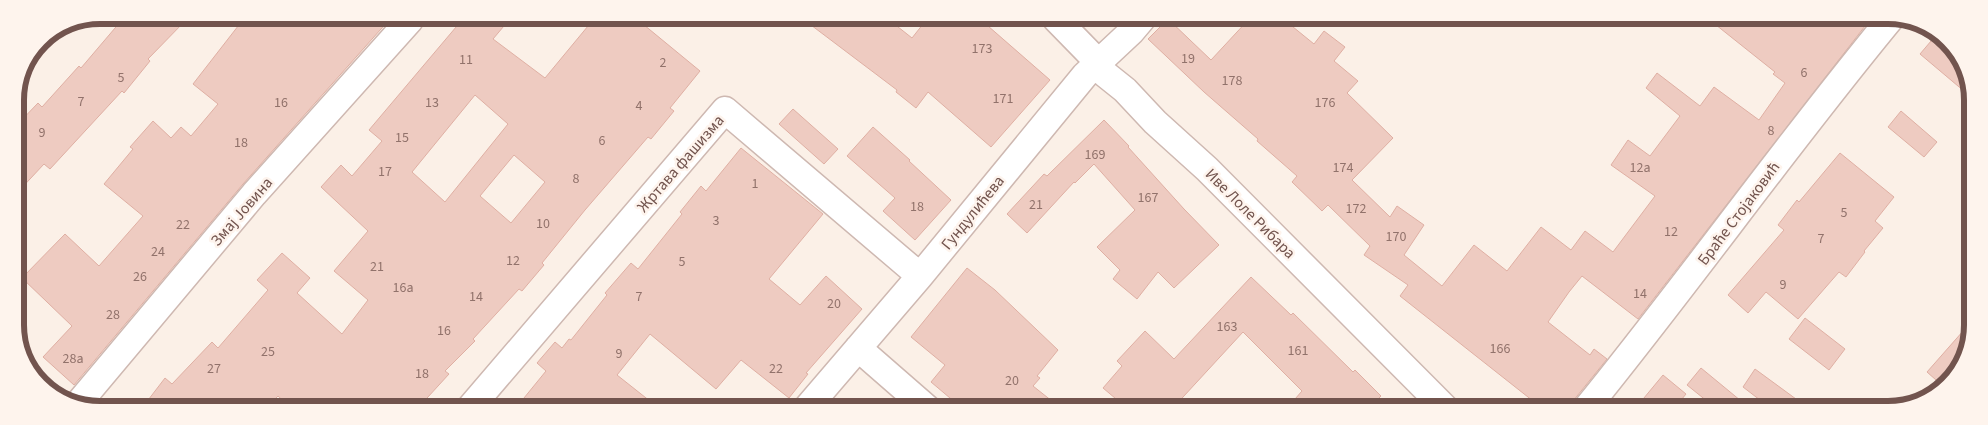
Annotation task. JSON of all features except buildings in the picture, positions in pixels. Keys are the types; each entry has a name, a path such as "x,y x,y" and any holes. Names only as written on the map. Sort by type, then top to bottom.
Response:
{"street":[{"name":"Змај Јовина","path":"81,399 254,194 406,24"},
{"name":"Иве Лоле Рибара","path":"1061,24 1098,62 1105,74 1125,90 1155,122 1214,176 1437,401"},
{"name":"Гундулићева","path":"813,401 920,276 1078,82 1137,24"},
{"name":"Браће Стојаковић","path":"1592,401 1650,329 1837,84 1886,24"},
{"name":"Жртава фашизма","path":"476,401 724,110 920,276"},
{"path":"858,348 919,401"}]}
